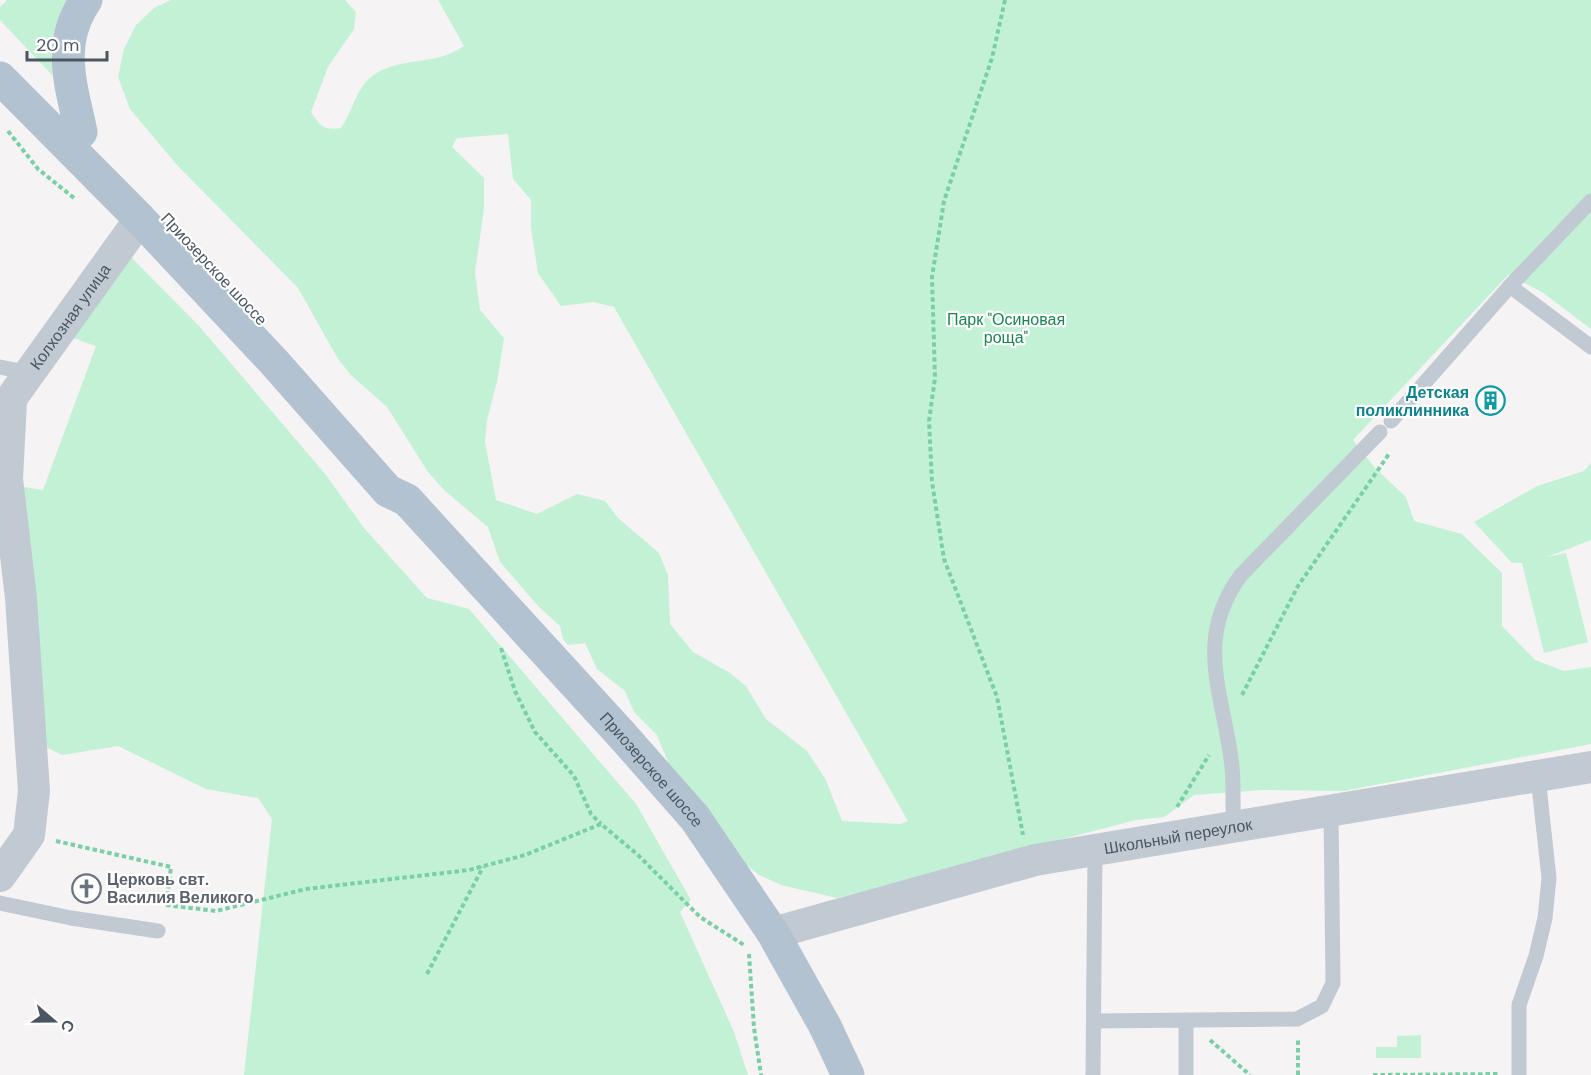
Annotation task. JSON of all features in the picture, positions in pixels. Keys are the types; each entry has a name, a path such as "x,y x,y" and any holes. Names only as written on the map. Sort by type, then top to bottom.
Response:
{"main road":[{"path":"81,132 69,71 68,34 86,0"},
{"name":"Приозерское шоссе","path":"0,55 128,177 286,345 399,478 407,500"},
{"name":"Приозерское шоссе","path":"0,78 12,97 140,219 274,362 388,491 407,500 695,818 773,933 825,1026 848,1075"}],"street":[{"name":"Колхозная улица","path":"6,408 140,219"},
{"path":"0,876 29,835 34,791 21,598 7,479 6,408"},
{"name":"Школьный переулок","path":"773,933 1035,860 1591,767"}],"lane":[{"path":"1234,827 1232,768 1215,684 1214,655 1219,617 1227,594 1241,575 1386,427 1510,286 1591,201"},
{"path":"1510,286 1591,346"},
{"path":"0,367 31,373"},
{"path":"1519,1075 1519,1005 1536,956 1545,918 1549,878 1538,777"},
{"path":"1094,1021 1298,1019 1322,1006 1333,983 1331,811"},
{"path":"1093,1075 1095,850"},
{"path":"0,903 70,918 159,931"},
{"path":"1186,1020 1186,1075"}],"path":[{"path":"1005,0 992,58 944,201 932,276 935,378 929,421 932,482 944,559 996,697 1003,722 1021,831 1035,860"},
{"path":"1154,840 1198,774 1298,586 1393,450"},
{"path":"498,637 515,691 535,732 574,776 591,814 638,855 700,917 749,948 754,1028 761,1075"},
{"path":"29,835 171,867 166,905 216,911 306,889 483,867 525,855 602,824"},
{"path":"427,974 483,867"},
{"path":"1298,1019 1298,1075"},
{"path":"1186,1020 1250,1075"},
{"path":"1373,1075 1519,1075"}],"green space":[{"path":"7,0 68,0 50,44 53,76 0,20 0,7"},
{"name":"Парк \"Осиновая роща\"","path":"171,0 345,0 356,12 354,29 328,67 311,112 323,126 335,129 341,128 364,84 379,72 403,64 441,57 464,46 438,0 1591,0 1591,329 1542,292 1508,275 1353,440 1375,468 1406,497 1414,521 1462,534 1502,573 1502,626 1535,660 1564,671 1591,667 1591,744 1343,791 1262,790 1194,795 1164,817 1136,820 837,898 781,885 759,875 744,863 671,770 657,735 634,712 625,691 597,669 585,643 568,645 563,639 560,626 539,607 500,562 488,527 444,490 428,472 387,407 351,375 338,359 298,288 177,165 130,109 118,77 124,49 136,25 154,8","holes":["508,134 513,179 531,200 531,228 538,273 561,306 593,302 614,307 908,821 900,824 842,821 825,778 807,751 766,719 746,686 730,673 693,652 670,624 668,575 659,553 618,518 605,501 577,494 537,514 496,500 485,442 487,420 497,382 504,338 480,310 475,273 484,208 484,178 452,147 457,138"]},
{"path":"129,255 199,326 326,475 364,528 427,598 469,609 636,804 691,900 680,912 734,1032 748,1075 244,1075 272,819 258,798 206,789 118,746 62,755 40,744 39,625 18,486 43,490 96,346 73,338"},
{"path":"1591,463 1591,540 1547,557 1566,553 1588,642 1544,653 1522,563 1512,563 1474,522 1537,486 1584,471"},
{"path":"1421,1035 1421,1058 1376,1058 1376,1047 1397,1047 1397,1036"}],"place":[{"name":"Детская поликлинника","path":"1490,401"},
{"name":"Церковь свт. Василия Великого","path":"86,888"}]}
